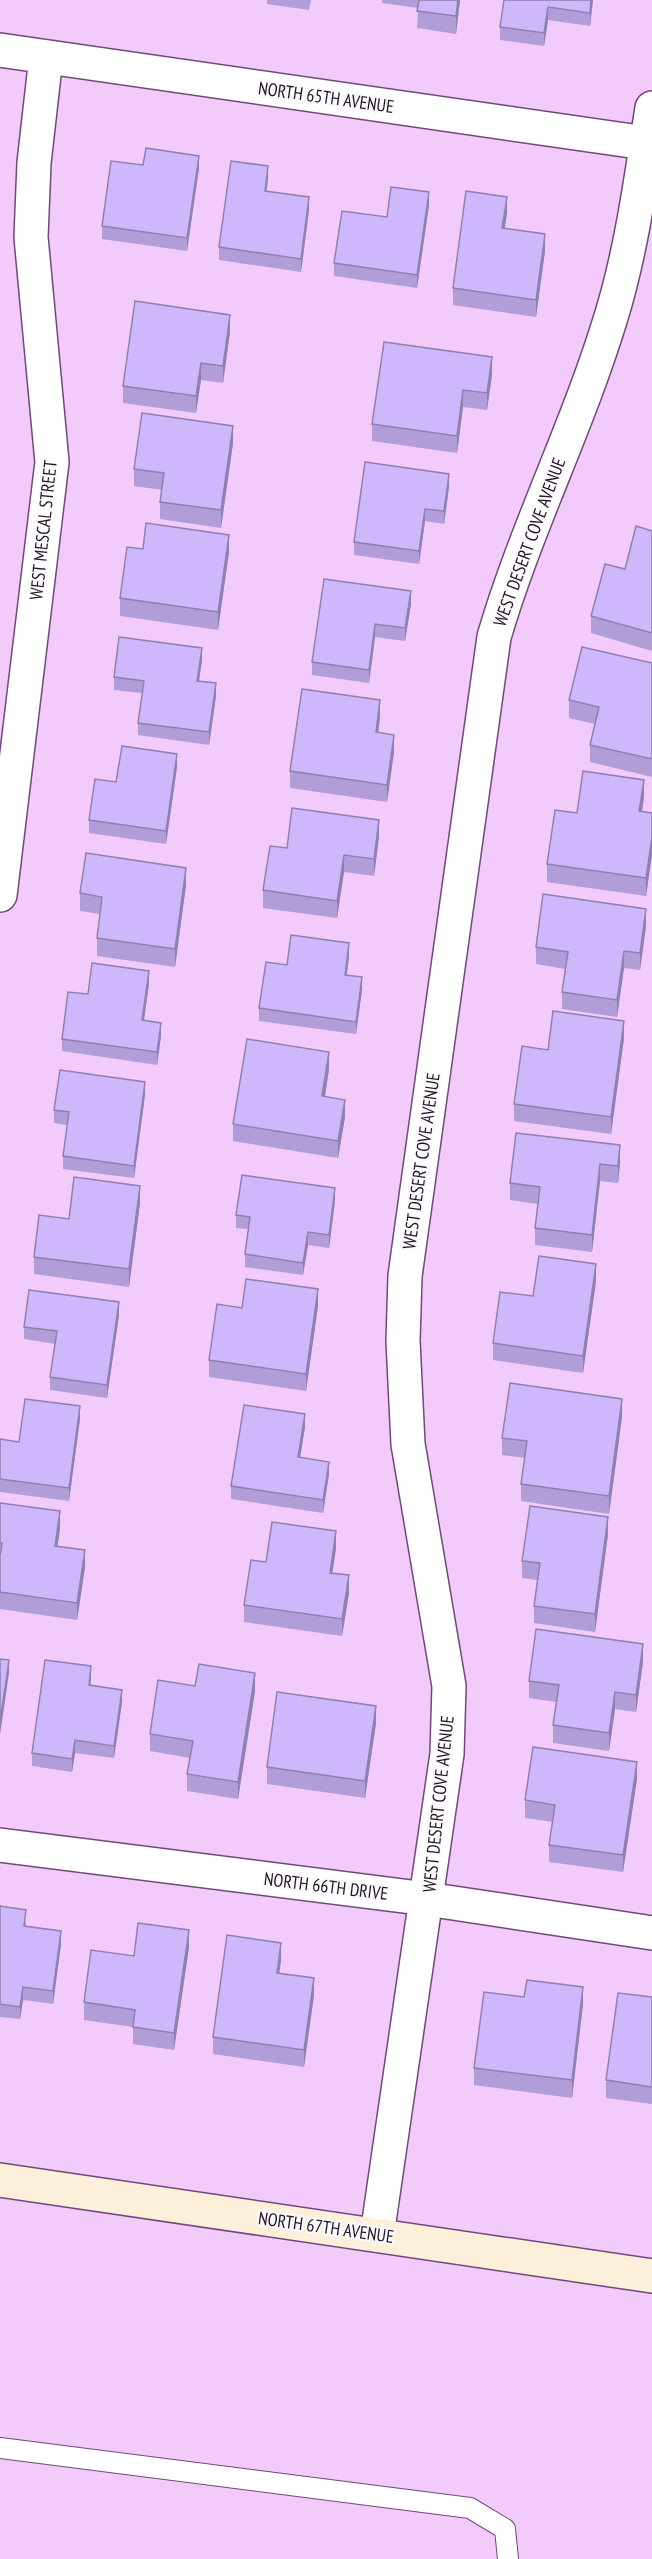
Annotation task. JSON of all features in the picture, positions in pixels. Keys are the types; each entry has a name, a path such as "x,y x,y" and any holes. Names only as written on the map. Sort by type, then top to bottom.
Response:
{"main road":[{"name":"NORTH 67TH AVENUE","path":"0,2180 652,2276"}],"street":[{"name":"NORTH 65TH AVENUE","path":"0,50 649,144"},
{"name":"WEST MESCAL STREET","path":"0,895 52,462 31,237 35,152 46,57"},
{"name":"WEST DESERT COVE AVENUE","path":"377,2235 447,1754 449,1686 408,1444 403,1341 405,1276 494,637 510,584 596,364 612,315 649,144 652,108"},
{"name":"NORTH 66TH DRIVE","path":"0,1845 427,1899 652,1933"}],"lane":[{"path":"0,2448 470,2508 504,2529 508,2559"}],"building":[{"path":"419,0 458,0 456,16 417,11"},
{"path":"504,0 591,0 590,13 548,7 544,33 500,27"},
{"path":"146,148 199,156 187,238 102,226 111,161 143,165"},
{"path":"231,161 268,166 265,191 309,197 301,259 219,247"},
{"path":"391,187 429,192 417,275 334,263 342,211 387,217"},
{"path":"466,191 507,197 502,228 545,234 536,300 453,288"},
{"path":"135,301 230,315 223,366 201,363 196,396 123,386"},
{"path":"384,342 492,357 487,393 463,390 457,436 372,424"},
{"path":"142,413 233,426 221,510 160,502 164,473 134,469"},
{"path":"365,462 449,474 444,511 425,509 419,551 354,542"},
{"path":"146,523 229,535 218,612 120,598 127,547 143,549"},
{"path":"636,526 652,531 652,633 591,616 605,564 625,569"},
{"path":"324,579 411,591 405,628 375,624 369,670 312,662"},
{"path":"119,637 202,648 197,681 216,683 209,732 138,723 144,681 114,677"},
{"path":"582,647 652,663 652,759 590,745 599,707 569,700"},
{"path":"302,689 380,700 376,732 394,735 387,785 290,771"},
{"path":"122,746 177,754 166,831 89,820 95,779 116,782"},
{"path":"583,771 644,780 639,811 652,813 652,837 646,878 547,864 555,810 577,813"},
{"path":"292,808 379,820 374,859 344,855 337,901 263,890 270,846 287,848"},
{"path":"86,853 186,868 175,949 97,938 102,897 80,893"},
{"path":"543,894 646,909 640,953 624,951 617,1000 562,992 568,952 536,947"},
{"path":"291,935 349,943 345,975 362,977 356,1022 259,1008 266,962 287,965"},
{"path":"92,963 149,971 142,1020 161,1023 157,1052 62,1039 68,992 88,994"},
{"path":"553,1011 624,1021 611,1117 514,1104 522,1046 548,1050"},
{"path":"247,1039 329,1052 322,1096 345,1100 338,1141 233,1124"},
{"path":"60,1070 145,1082 134,1166 63,1156 69,1112 54,1110"},
{"path":"516,1133 620,1145 618,1166 600,1164 592,1235 535,1228 540,1187 510,1183"},
{"path":"242,1175 335,1188 329,1235 308,1232 303,1263 245,1254 250,1217 236,1215"},
{"path":"74,1177 140,1186 129,1269 34,1257 39,1215 69,1219"},
{"path":"539,1256 596,1264 583,1356 493,1343 500,1292 533,1296"},
{"path":"246,1279 318,1289 306,1374 209,1360 217,1304 242,1308"},
{"path":"29,1290 119,1302 107,1385 50,1377 57,1331 24,1327"},
{"path":"510,1383 622,1399 609,1496 521,1484 527,1441 502,1438"},
{"path":"25,1399 80,1406 69,1488 0,1479 0,1439 19,1442"},
{"path":"244,1405 305,1414 298,1457 329,1462 323,1500 231,1486"},
{"path":"0,1503 60,1511 55,1546 85,1550 77,1603 0,1592 2,1543 0,1543"},
{"path":"530,1506 608,1517 595,1614 534,1606 540,1563 522,1561"},
{"path":"272,1522 336,1531 330,1573 349,1575 342,1619 244,1605 251,1560 266,1562"},
{"path":"536,1629 643,1644 636,1695 615,1692 609,1733 553,1725 559,1685 529,1681"},
{"path":"0,1659 9,1660 0,1722"},
{"path":"45,1660 91,1666 89,1685 122,1690 114,1746 75,1740 72,1759 32,1753"},
{"path":"199,1664 255,1673 238,1782 187,1774 193,1741 150,1734 158,1680 195,1686"},
{"path":"277,1692 376,1706 365,1781 267,1767"},
{"path":"533,1747 637,1762 623,1855 549,1845 555,1805 525,1800"},
{"path":"0,1906 26,1910 24,1926 61,1931 53,1991 23,1987 20,2007 0,2004"},
{"path":"138,1923 189,1930 174,2033 133,2027 135,2010 84,2002 91,1950 134,1956"},
{"path":"227,1935 281,1943 277,1973 314,1978 304,2050 213,2037"},
{"path":"527,1980 583,1987 572,2080 474,2068 484,1992 524,1997"},
{"path":"618,1993 652,1997 652,2087 606,2080"}]}
